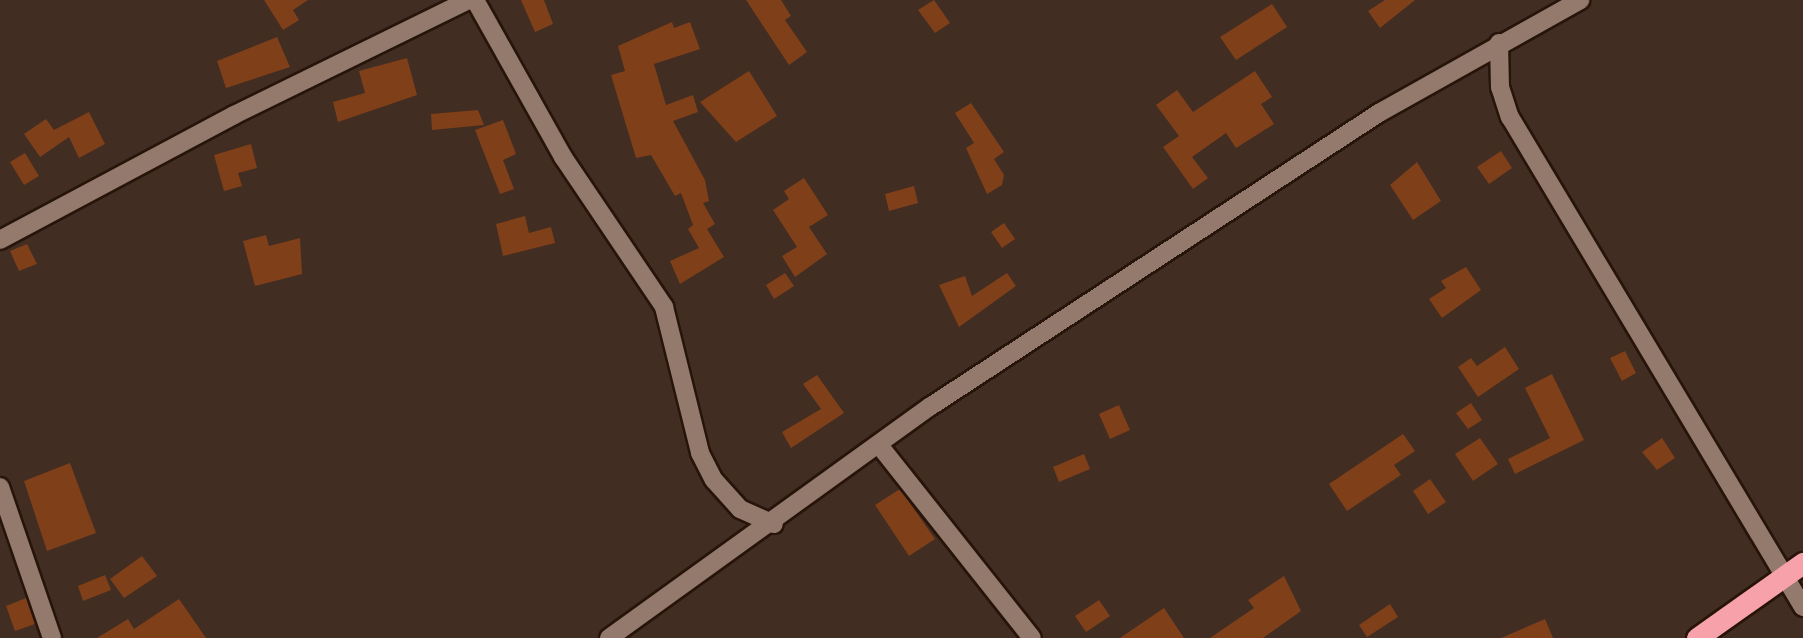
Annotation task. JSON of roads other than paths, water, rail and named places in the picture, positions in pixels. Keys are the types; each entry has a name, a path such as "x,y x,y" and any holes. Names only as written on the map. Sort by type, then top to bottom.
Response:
{"highway":[{"path":"1697,638 1795,568"}],"street":[{"path":"0,240 234,115 469,0"},
{"path":"475,0 563,158 664,307 700,453 714,480 740,509 774,524"},
{"path":"609,638 774,524 879,445 1379,113 1499,43 1580,0"},
{"path":"1499,43 1500,87 1510,117 1795,568 1803,607"},
{"path":"879,445 1032,638"},
{"path":"0,487 52,638"}]}
